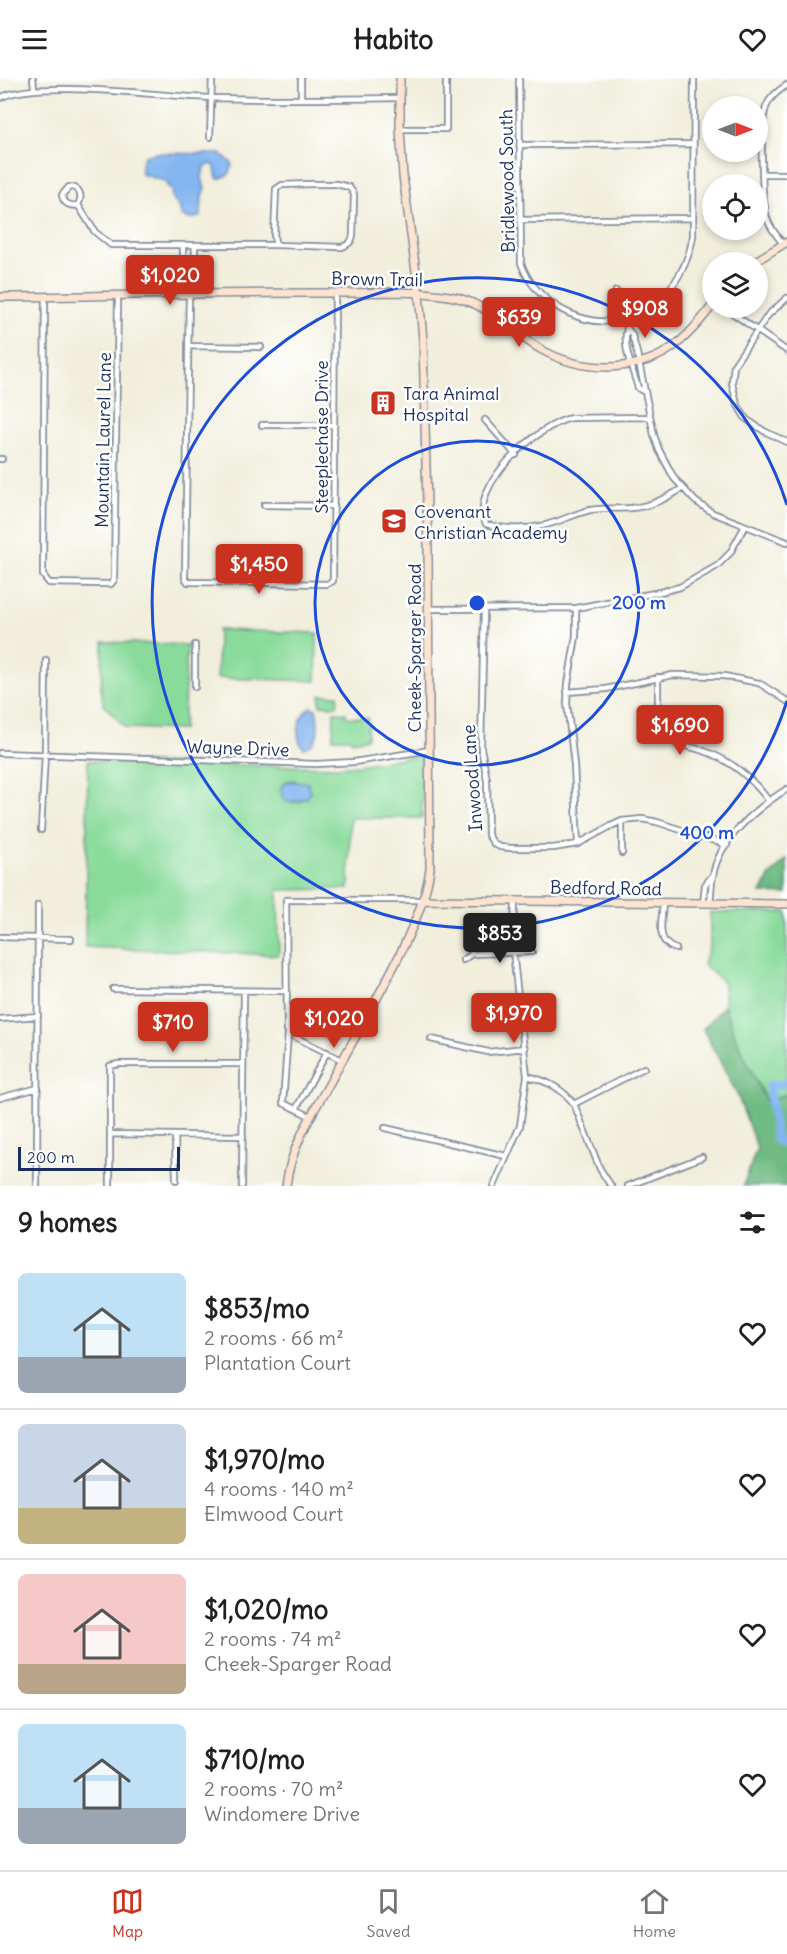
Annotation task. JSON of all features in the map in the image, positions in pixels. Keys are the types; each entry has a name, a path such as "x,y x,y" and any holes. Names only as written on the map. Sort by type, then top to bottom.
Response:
{"street":[{"path":"33,78 34,87"},
{"path":"210,137 212,78"},
{"path":"301,78 301,99"},
{"name":"Cheek-Sparger Road","path":"286,1186 292,1158 310,1116 384,987 424,900 428,885 431,851 427,433 419,294 403,176 400,78"},
{"path":"400,129 446,129 446,78"},
{"name":"Bridlewood South","path":"519,78 521,263 526,278 537,292 560,309 573,315 601,321 624,319"},
{"path":"624,319 640,314 652,306 680,276 690,254 693,237 694,78"},
{"path":"763,174 763,120 767,104 777,92 787,85"},
{"path":"0,98 12,91 34,87 130,90 211,98 400,98"},
{"path":"521,145 693,144"},
{"path":"768,174 787,174"},
{"path":"78,205 95,232 111,245 342,247 352,241 353,235 354,194 350,187 336,184 294,184 282,185 276,189 274,237 276,245"},
{"path":"72,186 79,191 81,198 78,205 68,205 64,200 62,195 66,188 72,186"},
{"path":"520,220 693,218"},
{"path":"768,223 785,243 768,253"},
{"path":"183,246 183,284 189,293"},
{"path":"195,246 194,284 189,293 188,346 261,347"},
{"path":"616,291 627,328 632,335 645,386 643,392 649,417 659,450 668,469 702,507 787,543"},
{"name":"Brown Trail","path":"0,297 189,293 448,296 473,302 500,318 541,349 563,360 593,366 631,365 654,358 679,344 702,318"},
{"name":"Steeplechase Drive","path":"188,346 186,581 194,584 327,584 333,582 335,293"},
{"name":"Mountain Laurel Lane","path":"45,297 43,575 49,583 111,584 114,580 118,296"},
{"path":"787,298 768,315 734,365 732,389 736,404 746,419 787,442"},
{"path":"739,318 787,351"},
{"path":"627,328 625,337 631,365 638,388 643,392"},
{"path":"649,417 588,416 563,420 548,428 504,465 492,481 483,508 486,525 516,528 541,526 591,510 634,508 646,505 670,496 683,488"},
{"path":"485,420 516,454"},
{"path":"262,425 334,425"},
{"path":"264,505 334,506"},
{"path":"428,609 576,608 680,587 717,566 730,553 745,526"},
{"path":"576,608 576,636 567,703 574,765 578,844"},
{"name":"Inwood Lane","path":"484,609 481,748 487,780 487,822 490,840 500,848 553,848 578,844 622,821 649,820 727,845"},
{"path":"195,645 195,687"},
{"path":"41,830 46,660"},
{"path":"567,692 606,689 658,677 696,675 738,678 759,683 787,700"},
{"path":"658,677 658,721 662,735 675,743 719,757 733,765 757,785 769,801"},
{"name":"Wayne Drive","path":"0,753 316,764 354,762 430,750"},
{"path":"707,904 713,875 727,845 739,827 787,789"},
{"path":"622,821 622,853"},
{"path":"310,1116 283,1103 288,1032 286,900 424,900"},
{"name":"Bedford Road","path":"424,900 787,904"},
{"path":"494,1186 520,1126 527,1076 513,952 515,901"},
{"path":"663,904 661,931 663,941 668,947 676,949"},
{"path":"37,1186 38,905"},
{"path":"0,937 71,939"},
{"path":"463,960 472,954 532,952"},
{"path":"113,989 286,991"},
{"path":"242,1186 244,991"},
{"path":"0,1019 38,1016"},
{"path":"288,1032 342,1060"},
{"path":"431,1039 488,1052 525,1048"},
{"path":"296,1109 327,1052"},
{"path":"110,1186 110,1066 118,1064 243,1065"},
{"path":"574,1104 644,1068"},
{"path":"527,1076 554,1085 574,1104 600,1168 610,1186"},
{"path":"0,1098 38,1088"},
{"path":"385,1128 506,1156"},
{"path":"110,1134 243,1136"},
{"path":"175,1135 176,1180"},
{"path":"628,1186 702,1157"}],"green space":[{"path":"218,630 317,633 316,681 217,678"},
{"path":"103,642 187,645 183,730 126,728 103,704 101,689"},
{"path":"320,695 338,695 337,706 320,705"},
{"path":"334,712 346,713 346,717 369,718 368,738 352,741 350,738 333,738"},
{"path":"423,755 422,818 350,818 349,889 278,890 279,955 85,947 88,761 336,767","holes":["294,780 308,797 298,802 287,802 282,796 281,787 287,781"]},
{"path":"787,859 787,894 761,893 769,877"},
{"path":"710,912 787,912 787,1094 766,1101 737,1041 724,1006 724,983 703,964 710,944"},
{"path":"724,1006 737,1041 766,1101 787,1094 787,1186 743,1186 757,1148 737,1094 703,1029"}],"water":[{"path":"155,153 221,154 232,163 227,176 218,179 215,166 211,164 204,167 202,178 205,189 202,196 201,216 186,218 181,216 180,208 171,198 172,192 164,181 141,174 144,156"},
{"path":"311,707 316,709 318,732 310,746 304,748 299,738 299,726 303,715"},
{"path":"290,781 308,783 310,791 308,797 294,802 284,801 281,787"}],"waterway":[{"path":"787,1083 769,1086 776,1140 787,1144"}],"place":[{"name":"Tara Animal Hospital","path":"383,403"},
{"name":"Covenant Christian Academy","path":"394,521"}]}
